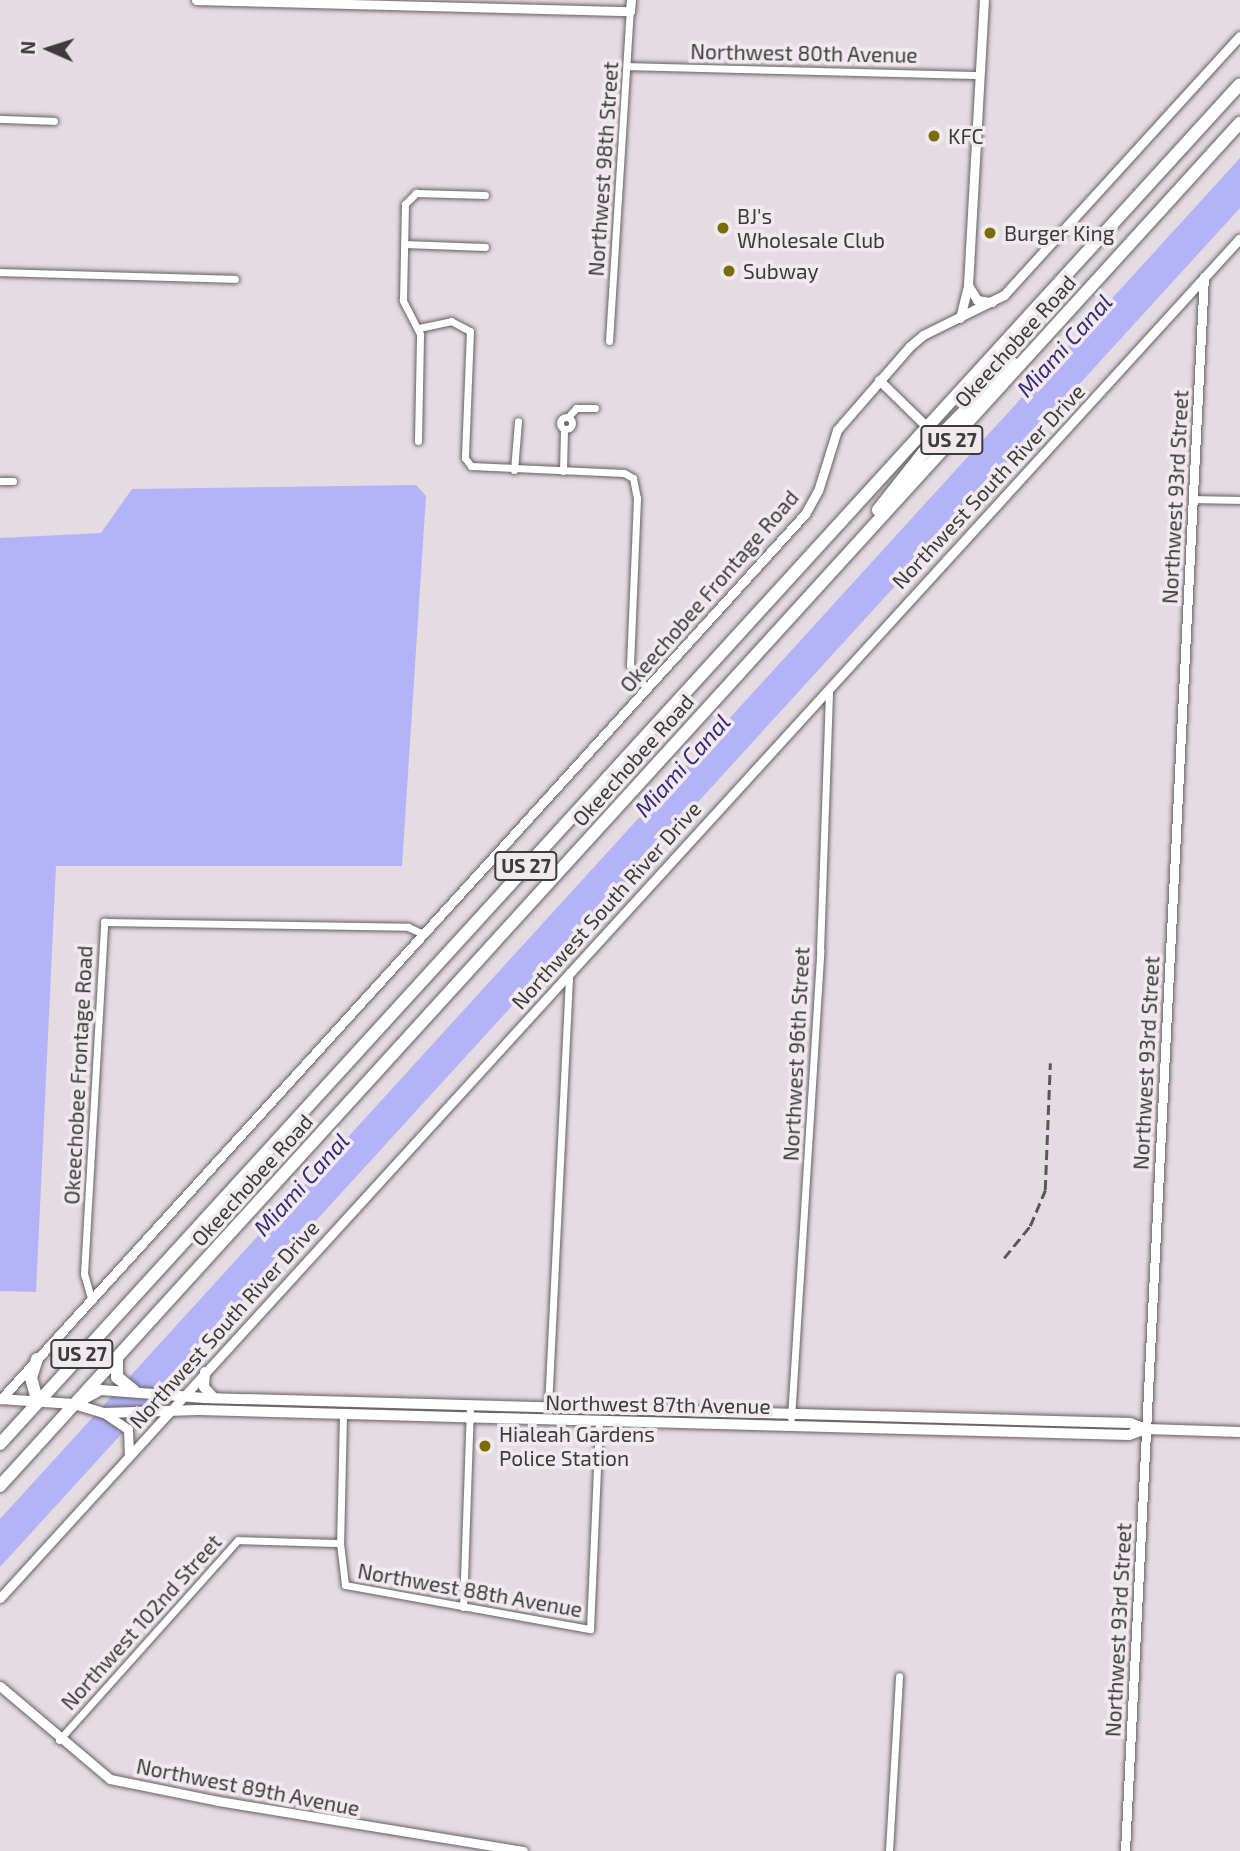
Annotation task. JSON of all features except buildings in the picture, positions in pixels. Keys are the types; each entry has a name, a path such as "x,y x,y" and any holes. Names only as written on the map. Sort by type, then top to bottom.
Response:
{"highway":[{"name":"Okeechobee Road","path":"0,1444 1240,84"},
{"name":"Okeechobee Road","path":"0,1486 1240,123"},
{"path":"829,573 923,453 1073,304"},
{"path":"923,453 929,443 926,426 942,426 956,418"},
{"path":"117,1357 117,1386 134,1391"},
{"path":"37,1359 31,1378 38,1402"}],"main road":[{"path":"205,1371 204,1387 214,1398"},
{"path":"0,1400 74,1404 101,1390 117,1386"},
{"name":"Northwest 87th Avenue","path":"134,1391 214,1398 1130,1423 1146,1429 1240,1432"},
{"name":"Northwest 87th Avenue","path":"74,1404 92,1412 104,1413 169,1411 1129,1436 1146,1429"}],"street":[{"path":"196,0 630,11"},
{"name":"Northwest 98th Street","path":"609,341 631,0"},
{"path":"958,320 967,305 985,0"},
{"name":"Okeechobee Frontage Road","path":"0,1400 805,514 818,491 837,430 879,380 923,335 994,302 1240,36"},
{"name":"Northwest 80th Avenue","path":"627,66 981,75"},
{"path":"0,119 54,121"},
{"path":"418,440 419,328 403,304 404,244 409,197 419,193 485,195"},
{"name":"Northwest South River Drive","path":"0,1598 829,684 1240,237"},
{"path":"404,244 485,247"},
{"path":"0,272 235,279"},
{"name":"Northwest 93rd Street","path":"1125,1851 1204,277"},
{"path":"968,285 977,300 994,302"},
{"path":"419,328 451,321 470,331 468,463 480,469 624,473 633,478 637,498 630,665 647,689"},
{"path":"879,380 926,426"},
{"path":"563,471 564,429 561,420 574,410 595,408"},
{"path":"514,470 518,421"},
{"path":"0,481 13,481"},
{"path":"1192,499 1240,500"},
{"name":"Northwest 96th Street","path":"790,1426 820,951 829,684"},
{"name":"Okeechobee Frontage Road","path":"91,1298 84,1274 104,922 408,927 423,934"},
{"path":"548,1408 569,972"},
{"path":"463,1607 470,1405"},
{"path":"104,1413 128,1429 131,1439 129,1455"},
{"name":"Northwest 88th Avenue","path":"343,1415 341,1579 352,1589 590,1629 599,1421"},
{"name":"Northwest 102nd Street","path":"59,1740 238,1540 340,1543"},
{"path":"889,1851 899,1676"},
{"name":"Northwest 89th Avenue","path":"0,1686 59,1740 110,1779 231,1804 523,1851"}],"water":[{"path":"1240,158 1240,208 0,1567 0,1519"},
{"path":"416,485 426,496 402,866 56,866 36,1292 0,1291 0,538 101,533 132,489"}],"railway":[{"path":"1004,1258 1030,1226 1045,1190 1050,1063"}],"place":[{"name":"KFC","path":"934,136"},
{"name":"BJ's Wholesale Club","path":"723,228"},
{"name":"Burger King","path":"990,233"},
{"name":"Subway","path":"729,271"},
{"name":"Hialeah Gardens Police Station","path":"485,1446"}],"water label":[{"name":"Miami Canal","path":"1064,345"},
{"name":"Miami Canal","path":"682,765"},
{"name":"Miami Canal","path":"301,1184"}]}
